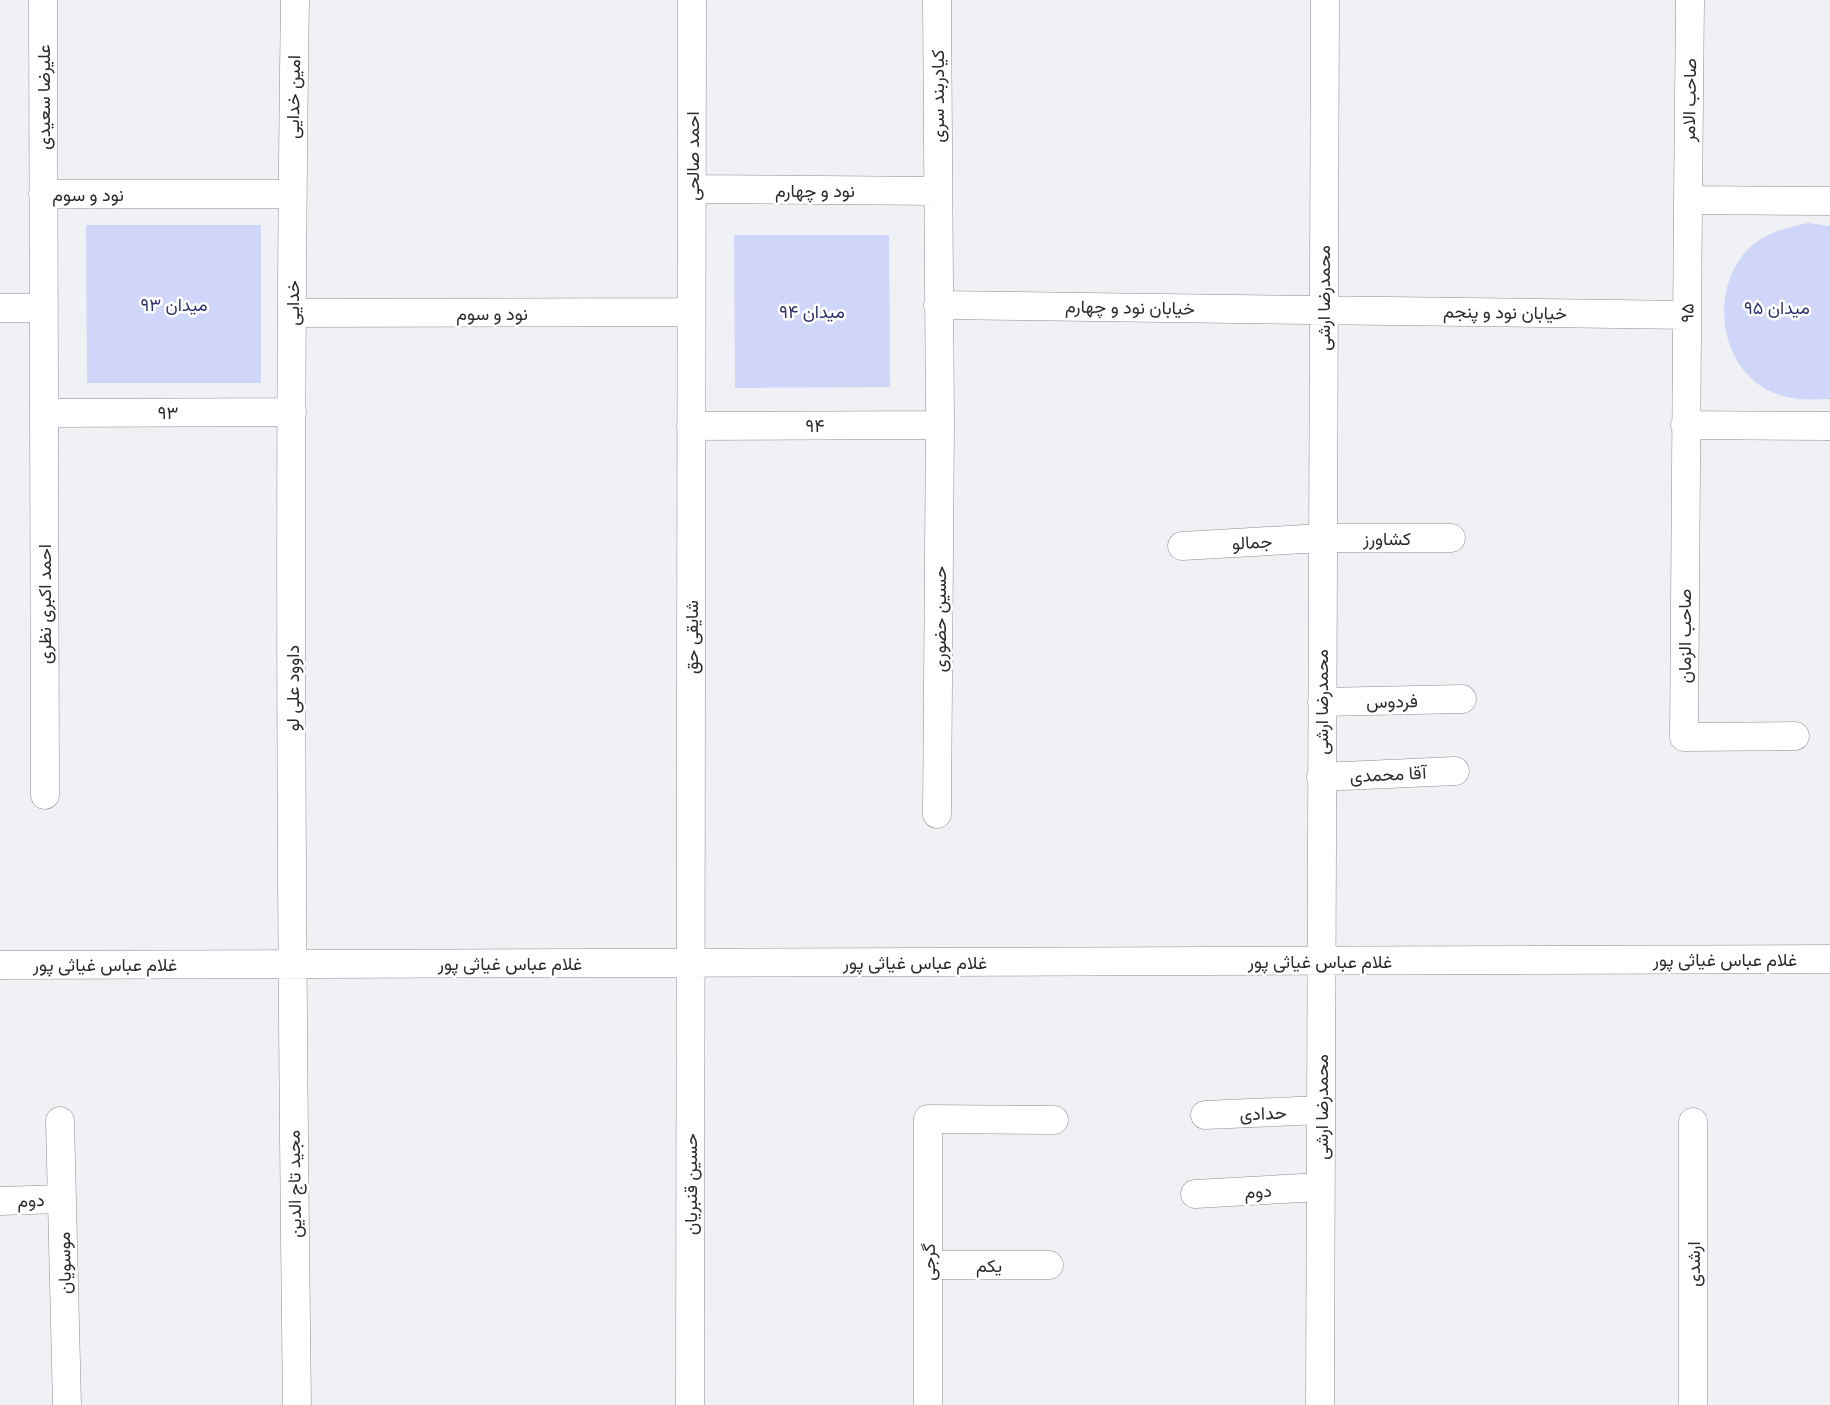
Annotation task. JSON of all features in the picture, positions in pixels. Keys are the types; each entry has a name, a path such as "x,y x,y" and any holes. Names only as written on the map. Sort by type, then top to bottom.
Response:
{"street":[{"name":"علیرضا سعیدی","path":"43,0 43,194"},
{"name":"امین خدایی","path":"292,194 295,0"},
{"name":"احمد صالحی","path":"691,312 692,0"},
{"name":"کیادربند سری","path":"937,0 938,305"},
{"name":"محمدرضا ارشی","path":"1320,1405 1325,0"},
{"name":"صاحب الامر","path":"1688,200 1690,0"},
{"name":"نود و چهارم","path":"692,190 938,191"},
{"name":"نود و سوم","path":"44,412 43,194 292,194"},
{"name":"خدایی","path":"292,194 292,412"},
{"path":"1688,200 1830,201"},
{"name":"۹۵","path":"1685,424 1688,200"},
{"name":"خیابان نود و چهارم","path":"938,305 1323,310"},
{"name":"حسین حضوری","path":"937,814 940,424 938,305"},
{"path":"0,308 44,308"},
{"name":"خیابان نود و پنجم","path":"1323,310 1687,315"},
{"name":"نود و سوم","path":"292,313 691,312"},
{"name":"شایقی حق","path":"691,312 691,962"},
{"name":"۹۳","path":"44,412 292,412"},
{"name":"احمد اکبری نظری","path":"44,412 45,795"},
{"name":"داوود علی لو","path":"291,964 292,412"},
{"name":"۹۴","path":"691,426 940,424"},
{"path":"1685,424 1830,426"},
{"name":"صاحب الزمان","path":"1685,424 1684,737 1794,736"},
{"name":"کشاورز","path":"1322,538 1451,538"},
{"name":"جمالو","path":"1182,546 1322,538"},
{"name":"فردوس","path":"1322,702 1462,699"},
{"name":"آقا محمدی","path":"1321,777 1455,771"},
{"name":"غلام عباس غیاثی ‌پور","path":"0,965 1830,959"},
{"name":"حسین قنبریان","path":"690,1405 691,962"},
{"name":"مجید تاج الدین","path":"291,964 297,1405"},
{"name":"حدادی","path":"1204,1115 1321,1110"},
{"name":"گرجی","path":"928,1405 928,1119 1054,1120"},
{"name":"موسویان","path":"60,1121 67,1405"},
{"name":"ارشدی","path":"1693,1122 1694,1405"},
{"name":"دوم","path":"1196,1194 1320,1187"},
{"name":"دوم","path":"0,1201 62,1199"},
{"name":"یکم","path":"928,1264 1049,1265"}],"green space":[{"name":"میدان ۹۵","path":"1808,223 1830,226 1830,399 1788,397 1774,393 1755,381 1740,365 1730,345 1725,323 1725,301 1730,279 1740,259 1755,243 1767,235"},
{"name":"میدان ۹۳","path":"86,225 261,225 261,383 87,383"},
{"name":"میدان ۹۴","path":"734,235 889,235 890,387 735,388"}]}
